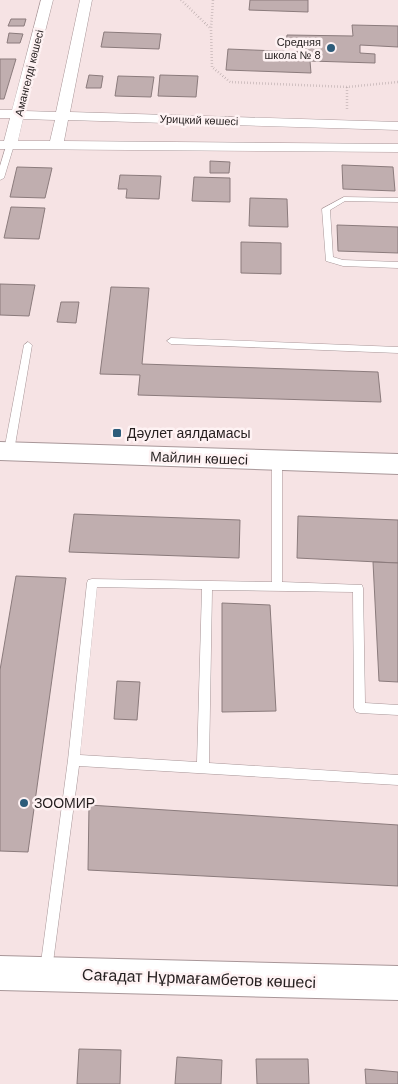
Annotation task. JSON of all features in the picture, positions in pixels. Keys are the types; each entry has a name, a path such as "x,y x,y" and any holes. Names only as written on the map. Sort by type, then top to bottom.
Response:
{"main road":[{"name":"Майлин көшесі","path":"4,451 398,464"},
{"name":"Сағадат Нұрмағамбетов көшесі","path":"0,973 398,983"}],"street":[{"name":"Амангелді көшесі","path":"5,145 19,115 47,0"},
{"path":"56,146 86,0"},
{"name":"Урицкий көшесі","path":"0,114 398,126"},
{"name":"Урицкий көшесі","path":"5,145 398,148"}],"lane":[{"path":"0,178 5,145"},
{"path":"398,200 344,199 326,209 329,259 343,263 398,264"},
{"path":"171,341 398,350"},
{"path":"4,451 28,345"},
{"path":"277,460 277,586"},
{"path":"46,974 74,760 92,583 358,588 360,708 398,710"},
{"path":"203,768 207,585"},
{"path":"74,760 398,780"}],"path":[{"path":"181,0 211,29"},
{"path":"213,0 211,29 212,67 230,82 347,87 398,82"},
{"path":"347,87 347,125"}],"building":[{"path":"250,0 308,0 308,12 249,10"},
{"path":"11,19 26,19 24,26 8,26"},
{"name":"Средняя школа № 8","path":"352,25 398,26 398,47 360,45 360,53 375,54 375,63 310,61 311,73 226,70 228,49 302,52 302,44 286,44 287,35 353,36"},
{"path":"104,32 161,34 159,49 101,47"},
{"path":"9,33 23,34 20,43 7,43"},
{"path":"0,59 16,59 4,99 0,99"},
{"path":"89,75 103,76 101,88 86,88"},
{"path":"160,75 198,76 196,97 158,96"},
{"path":"118,76 154,77 151,97 115,96"},
{"path":"210,161 230,162 229,173 210,173"},
{"path":"342,165 393,167 395,191 343,189"},
{"path":"17,167 52,168 45,198 10,197"},
{"path":"120,175 161,176 159,199 126,198 127,189 118,189"},
{"path":"194,177 230,178 230,202 192,201"},
{"path":"250,198 287,199 288,227 249,226"},
{"path":"11,207 45,208 39,239 4,238"},
{"path":"337,225 398,227 398,253 338,251"},
{"path":"241,242 281,243 281,274 241,273"},
{"path":"0,284 35,285 29,316 0,315"},
{"path":"111,287 149,288 142,364 378,372 381,402 138,395 140,375 100,374"},
{"path":"61,302 79,302 76,323 57,322"},
{"path":"74,514 240,520 239,558 69,552"},
{"path":"298,516 398,520 398,563 297,558"},
{"path":"373,562 398,563 398,682 379,681"},
{"path":"16,576 66,578 28,852 0,851 0,670"},
{"path":"222,603 270,605 276,711 222,712"},
{"path":"117,681 140,682 137,720 114,719"},
{"path":"89,805 398,825 398,886 88,870"},
{"path":"79,1049 121,1050 120,1084 77,1084"},
{"path":"177,1057 222,1060 221,1084 175,1084"},
{"path":"256,1059 308,1059 309,1084 257,1084"},
{"path":"365,1069 398,1072 398,1084 366,1084"}],"place":[{"name":"Средняя школа № 8","path":"331,48"},
{"name":"Дәулет аялдамасы","path":"117,433"},
{"name":"ЗООМИР","path":"24,803"}]}
